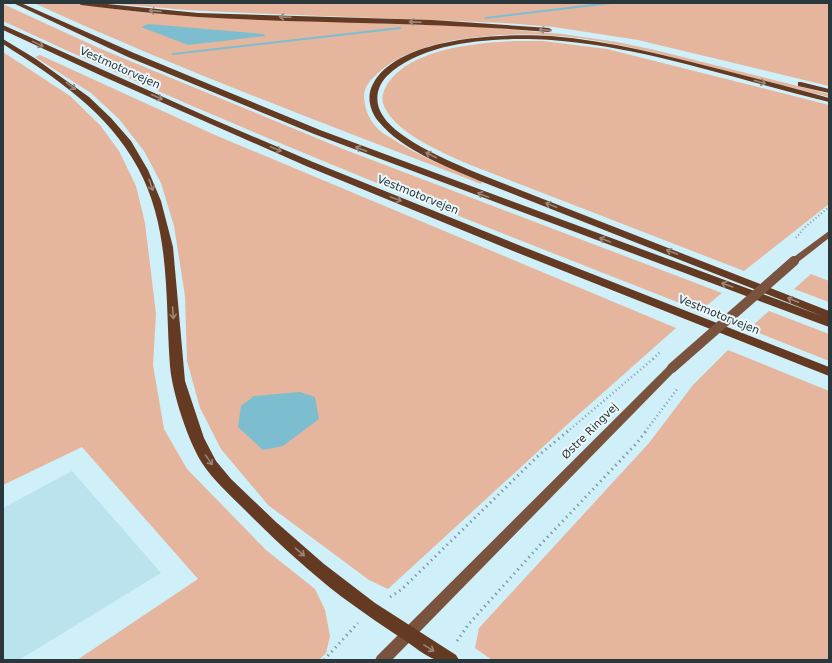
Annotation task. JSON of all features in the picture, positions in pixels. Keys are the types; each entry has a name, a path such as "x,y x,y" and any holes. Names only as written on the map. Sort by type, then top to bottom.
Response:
{"highway":[{"name":"Vestmotorvejen","path":"16,3 131,55 317,132 829,323"},
{"path":"81,3 189,14 464,24 564,32 647,46 744,70"},
{"name":"Vestmotorvejen","path":"3,27 240,134 448,220 829,372"},
{"path":"829,100 663,56 593,42 536,37 504,37 476,40 442,46 420,52 402,61 380,78 372,95 373,105 377,114 391,130 416,147 439,159 829,315"},
{"path":"3,41 62,79 86,97 110,119 136,154 148,176 167,237 177,377 198,440 207,460 263,520 330,578 408,635 448,659"},
{"path":"790,82 829,91"}],"main road":[{"name":"Østre Ringvej","path":"382,660 672,368 794,261 829,234"}],"path":[{"path":"792,242 804,228 829,207"},
{"path":"324,660 372,609 401,590 539,456 653,359"},
{"path":"448,659 468,625 540,545 636,444 683,382"}],"shaded area":[{"path":"34,3 70,3 140,12 220,17 483,27 562,34 617,42 655,50 829,94 829,97 622,45 563,36 543,35 502,35 479,37 434,45 413,52 394,61 372,78 365,90 364,97 366,110 378,129 424,157 483,181 481,184 200,74 89,28"},
{"path":"107,3 829,3 829,86 638,40 554,27 504,23 186,10"},
{"path":"3,4 101,49 343,149 722,293 700,311 349,172 175,99 3,21"},
{"path":"148,24 264,34 265,36 188,45 141,27"},
{"path":"543,41 607,49 829,105 829,204 744,271 468,164 419,140 396,123 388,113 383,103 383,95 386,87 399,71 413,62 429,55 464,46 482,43"},
{"path":"3,52 70,96 100,125 119,151 136,186 145,223 156,314 153,365 164,429 187,469 266,550 315,589 325,610 330,636 326,653 319,660 77,660 198,579 82,447 3,485"},
{"path":"40,55 215,135 676,328 570,422 388,589 369,580 268,505 221,449 200,408 187,361 185,296 174,226 161,183 144,151 119,119 91,93 35,57"},
{"path":"811,274 829,281 829,302 794,289"},
{"path":"769,311 829,334 829,361 749,329"},
{"path":"728,350 829,391 829,660 492,660 475,648 479,628 649,443 693,385"},
{"path":"300,392 315,397 319,419 283,446 263,450 238,427 241,406 254,396"},
{"path":"72,471 161,573 19,660 3,660 3,508"}],"waterway":[{"path":"486,18 611,3"},
{"path":"173,54 400,28"}]}
